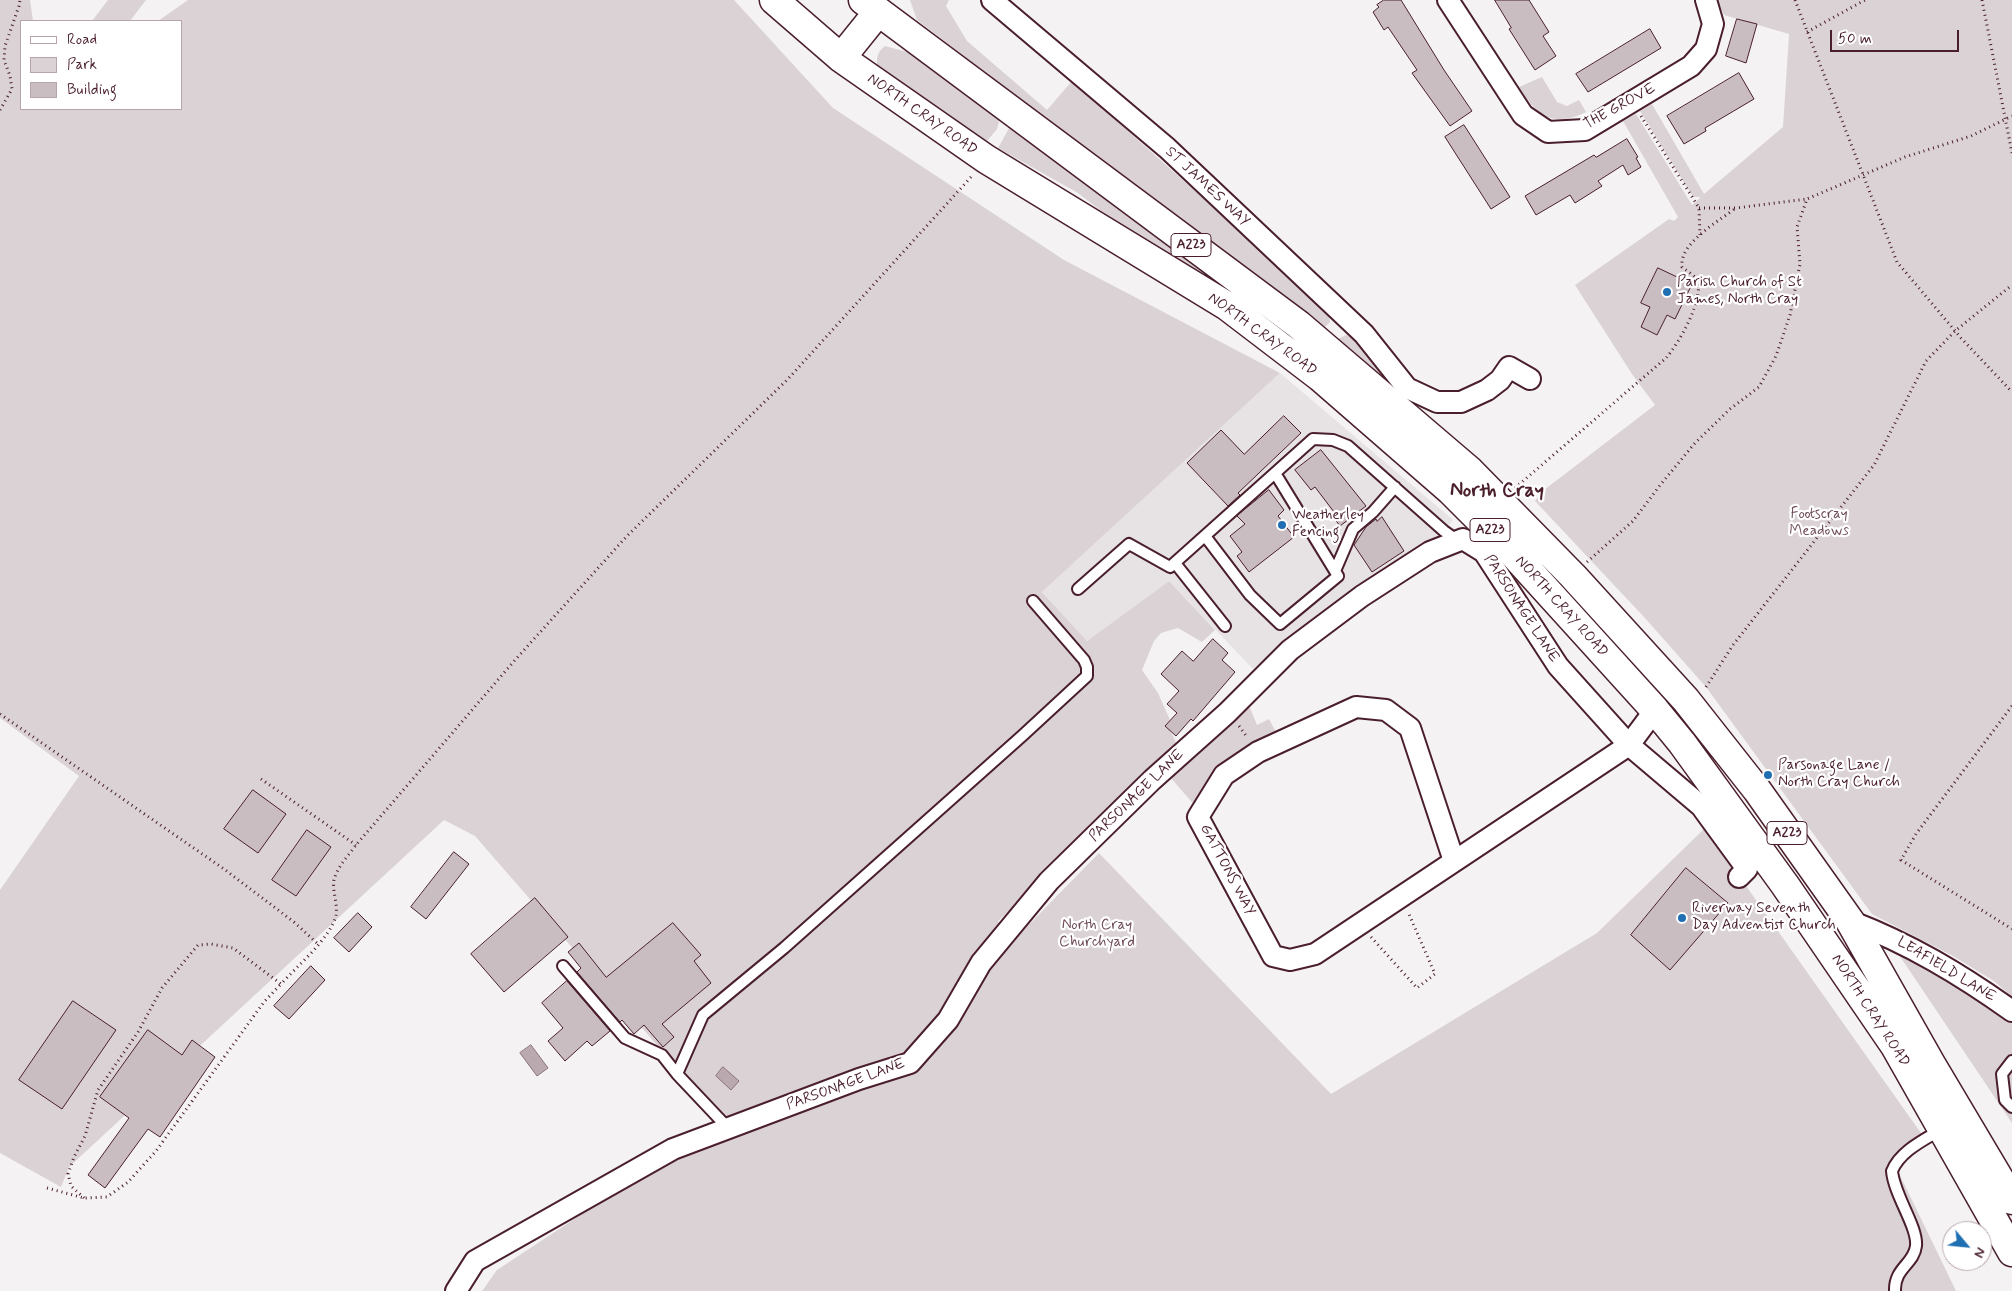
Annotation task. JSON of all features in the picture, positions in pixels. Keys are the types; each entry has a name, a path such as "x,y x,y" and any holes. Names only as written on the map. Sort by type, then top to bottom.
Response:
{"main road":[{"name":"NORTH CRAY ROAD","path":"774,0 841,58 986,160 1227,306 1320,377 1451,490 1509,549 1655,710 1682,743 1785,884 1895,1046 2012,1252"},
{"name":"NORTH CRAY ROAD","path":"841,58 876,4 1299,325 1470,471 1573,576 1686,700 1756,790 1850,921 2012,1200"}],"street":[{"name":"ST JAMES WAY","path":"992,0 1174,155 1364,334 1407,388 1437,402 1461,402 1487,390 1500,380 1512,360 1530,379"},
{"name":"THE GROVE","path":"1448,0 1523,115 1548,132 1585,130 1691,66 1706,49 1714,24 1706,0"},
{"name":"PARSONAGE LANE","path":"456,1291 475,1261 673,1149 859,1079 910,1063 948,1020 981,963 1050,881 1152,780 1227,713 1290,650 1362,596 1430,552 1463,539 1484,552 1558,666 1628,745 1701,806 1746,868 1739,877"},
{"name":"GATTONS WAY","path":"1454,861 1410,728 1386,710 1356,707 1258,752 1224,775 1198,817 1273,956 1290,960 1315,954 1402,898 1628,745 1655,710"},
{"name":"LEAFIELD LANE","path":"1850,921 1888,936 1925,954 1974,984 2012,1011"}],"lane":[{"path":"1078,589 1128,544 1170,568 1313,439 1333,440 1348,446 1459,542"},
{"path":"1205,536 1250,595 1280,624 1338,576 1275,473"},
{"path":"1335,571 1353,529 1373,512 1395,487"},
{"path":"1174,563 1225,626"},
{"path":"677,1074 703,1015 784,948 1087,676 1084,660 1033,601"},
{"path":"563,966 625,1038 662,1055 677,1074 728,1128"},
{"path":"2012,1061 2002,1074 2005,1100 2012,1107"},
{"path":"1895,1291 1895,1280 1899,1271 1909,1260 1916,1248 1916,1242 1896,1193 1892,1171 1899,1159 1942,1129"}],"path":[{"path":"0,110 12,89 10,76 4,60 4,53 20,6 20,0"},
{"path":"1795,0 1897,262 1955,331 2012,392"},
{"path":"1807,32 1865,0"},
{"path":"1982,0 2012,153"},
{"path":"1638,111 1699,208 1700,236"},
{"path":"1699,208 1736,208 1807,199 1905,157 1971,136 2012,116"},
{"path":"47,1188 84,1198 108,1196 128,1182 156,1151 259,1010 329,930 336,915 334,881 339,868 356,845 515,660 621,544 788,379 952,200 986,160"},
{"path":"1587,562 1633,521 1660,484 1695,443 1730,409 1759,388 1776,356 1790,315 1800,264 1797,228 1807,199"},
{"path":"1515,488 1676,348 1697,301 1699,289 1696,278 1682,267 1682,260 1689,244 1736,208"},
{"path":"1706,687 1732,645 1874,465 1926,361 1955,331 2012,285"},
{"path":"2012,706 1916,834 1901,860 2012,929"},
{"path":"1227,713 1233,717 1258,752"},
{"path":"0,714 224,869 294,922 318,944"},
{"path":"261,779 356,845"},
{"path":"1360,925 1417,988 1435,974 1402,898"},
{"path":"84,1198 71,1186 68,1174 85,1136 98,1090 138,1032 162,988 198,945 211,944 233,948 281,984"}],"shaded area":[{"name":"Weatherley Fencing","path":"1280,373 1453,520 1439,537 1367,582 1307,623 1253,669 1169,581 1087,641 1042,592"},
{"path":"531,1045 548,1068 537,1076 520,1053"},
{"path":"723,1067 739,1081 731,1090 716,1076"}],"green space":[{"name":"North Cray Churchyard","path":"0,0 30,0 33,20 20,20 20,110 182,110 182,20 159,20 188,0 734,0 833,108 1064,260 1280,373 1042,592 1087,641 1169,581 1215,630 1202,642 1178,628 1161,633 1154,641 1142,670 1158,693 1170,720 1165,726 1170,730 1180,751 998,921 1008,946 1099,853 1331,1094 1597,933 1705,828 1928,1143 1896,1167 1942,1262 1942,1271 1946,1271 1956,1291 482,1291 497,1270 723,1121 475,836 444,820 69,1167 61,1187 0,1153 0,890 79,776 0,718"},
{"path":"108,0 146,0 131,20 93,20"},
{"path":"910,0 949,0 946,6 967,41 1047,110 1072,81 1328,310 1330,322 1322,330 917,20"},
{"name":"Footscray Meadows","path":"1717,0 2012,0 2012,997 1994,981 1953,956 1872,914 1706,687 1644,617 1535,501 1544,490 1655,405 1632,374 1575,285 1669,219 1674,221 1678,217 1623,121 1636,114 1692,205 1701,197 1693,197 1640,111 1652,104 1704,194 1783,127 1789,34 1724,15"},
{"path":"885,46 918,55 1000,117 997,129 987,141 878,71 877,57"},
{"path":"1542,77 1557,102 1567,106 1579,100 1586,112 1574,117 1555,119 1539,112 1519,87"},
{"path":"1012,123 1329,362 1472,487 1466,493 1078,193 998,148"},
{"path":"1346,335 1358,340 1398,389 1338,339"},
{"path":"1248,703 1257,725 1269,719 1279,738 1197,808 1170,777"},
{"path":"1897,952 1962,986 2012,1022 2012,1123"}],"building":[{"path":"1384,0 1401,0 1472,111 1450,126 1412,73 1417,70 1388,27 1384,30 1373,12 1379,7 1377,5"},
{"path":"1495,0 1529,0 1549,32 1543,36 1556,56 1535,70 1509,29 1511,28"},
{"path":"1737,19 1757,24 1746,63 1726,56"},
{"path":"1650,29 1661,48 1588,92 1576,74"},
{"path":"1739,73 1754,99 1705,128 1706,131 1684,144 1667,116"},
{"path":"1464,125 1510,197 1491,209 1445,137"},
{"path":"1627,139 1638,157 1636,158 1641,167 1628,175 1623,165 1598,181 1602,186 1575,203 1570,195 1536,215 1525,196 1594,155 1596,157"},
{"name":"Parish Church of St James, North Cray","path":"1658,268 1692,284 1675,319 1667,315 1657,335 1641,327 1650,307 1641,303"},
{"path":"1284,416 1301,433 1238,493 1240,495 1228,506 1187,463 1221,430 1244,454"},
{"path":"1321,450 1366,506 1340,526 1331,514 1334,512 1315,487 1311,490 1295,470"},
{"path":"1269,490 1284,510 1278,516 1294,537 1249,572 1237,556 1242,552 1230,536 1245,524 1237,516"},
{"path":"1382,517 1404,551 1372,572 1354,545 1366,527"},
{"path":"1213,639 1228,653 1222,660 1235,672 1193,721 1191,719 1176,736 1165,726 1177,713 1167,704 1179,691 1161,674 1182,651 1193,661"},
{"path":"253,790 286,814 258,853 224,829"},
{"path":"307,830 331,847 296,896 272,880"},
{"path":"454,852 469,864 426,919 411,907"},
{"path":"1686,868 1728,903 1670,970 1631,935"},
{"path":"535,898 568,937 504,992 471,954"},
{"path":"358,913 372,927 349,952 334,938"},
{"path":"673,923 701,955 694,961 711,983 662,1024 674,1037 663,1047 644,1025 634,1034 622,1020 620,1022 577,972 581,968 568,952 579,943 606,977"},
{"path":"311,966 325,980 289,1019 274,1006"},
{"path":"567,981 610,1031 592,1046 587,1041 565,1061 548,1041 563,1028 542,1003"},
{"path":"73,1001 116,1030 62,1109 19,1080"},
{"path":"148,1030 182,1055 192,1040 215,1057 160,1137 148,1129 105,1188 88,1175 129,1118 100,1097"}],"place":[{"name":"Parish Church of St James, North Cray","path":"1667,292"},
{"name":"Weatherley Fencing","path":"1282,525"},
{"name":"Parsonage Lane / North Cray Church","path":"1768,775"},
{"name":"Riverway Seventh Day Adventist Church","path":"1682,918"}],"district":[{"name":"North Cray","path":"1497,492"}]}
